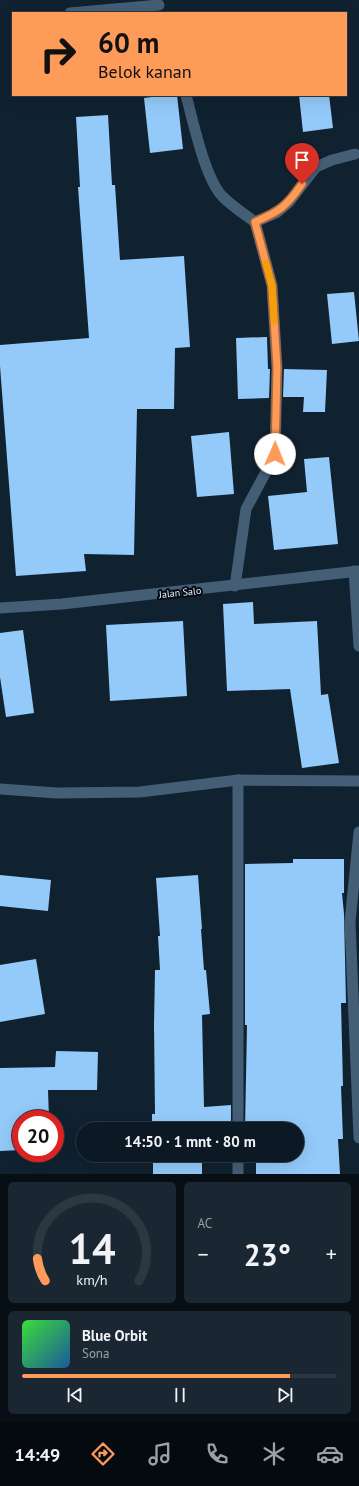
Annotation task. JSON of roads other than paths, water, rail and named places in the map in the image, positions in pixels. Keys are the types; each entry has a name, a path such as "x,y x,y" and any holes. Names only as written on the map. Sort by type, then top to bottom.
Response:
{"street":[{"path":"83,12 159,6"},
{"path":"186,96 209,175 222,196 255,222 272,286 277,368 275,454 246,509 235,586"},
{"path":"255,222 276,213 289,202 316,167 332,160 355,154"},
{"path":"356,571 359,646"},
{"name":"Jalan Salo","path":"0,608 62,604 235,586 356,571"},
{"path":"0,789 57,794 140,792 238,780 359,781"},
{"path":"238,780 238,1122"},
{"path":"359,832 350,922 359,1138"},
{"path":"238,1162 238,1174"}]}
